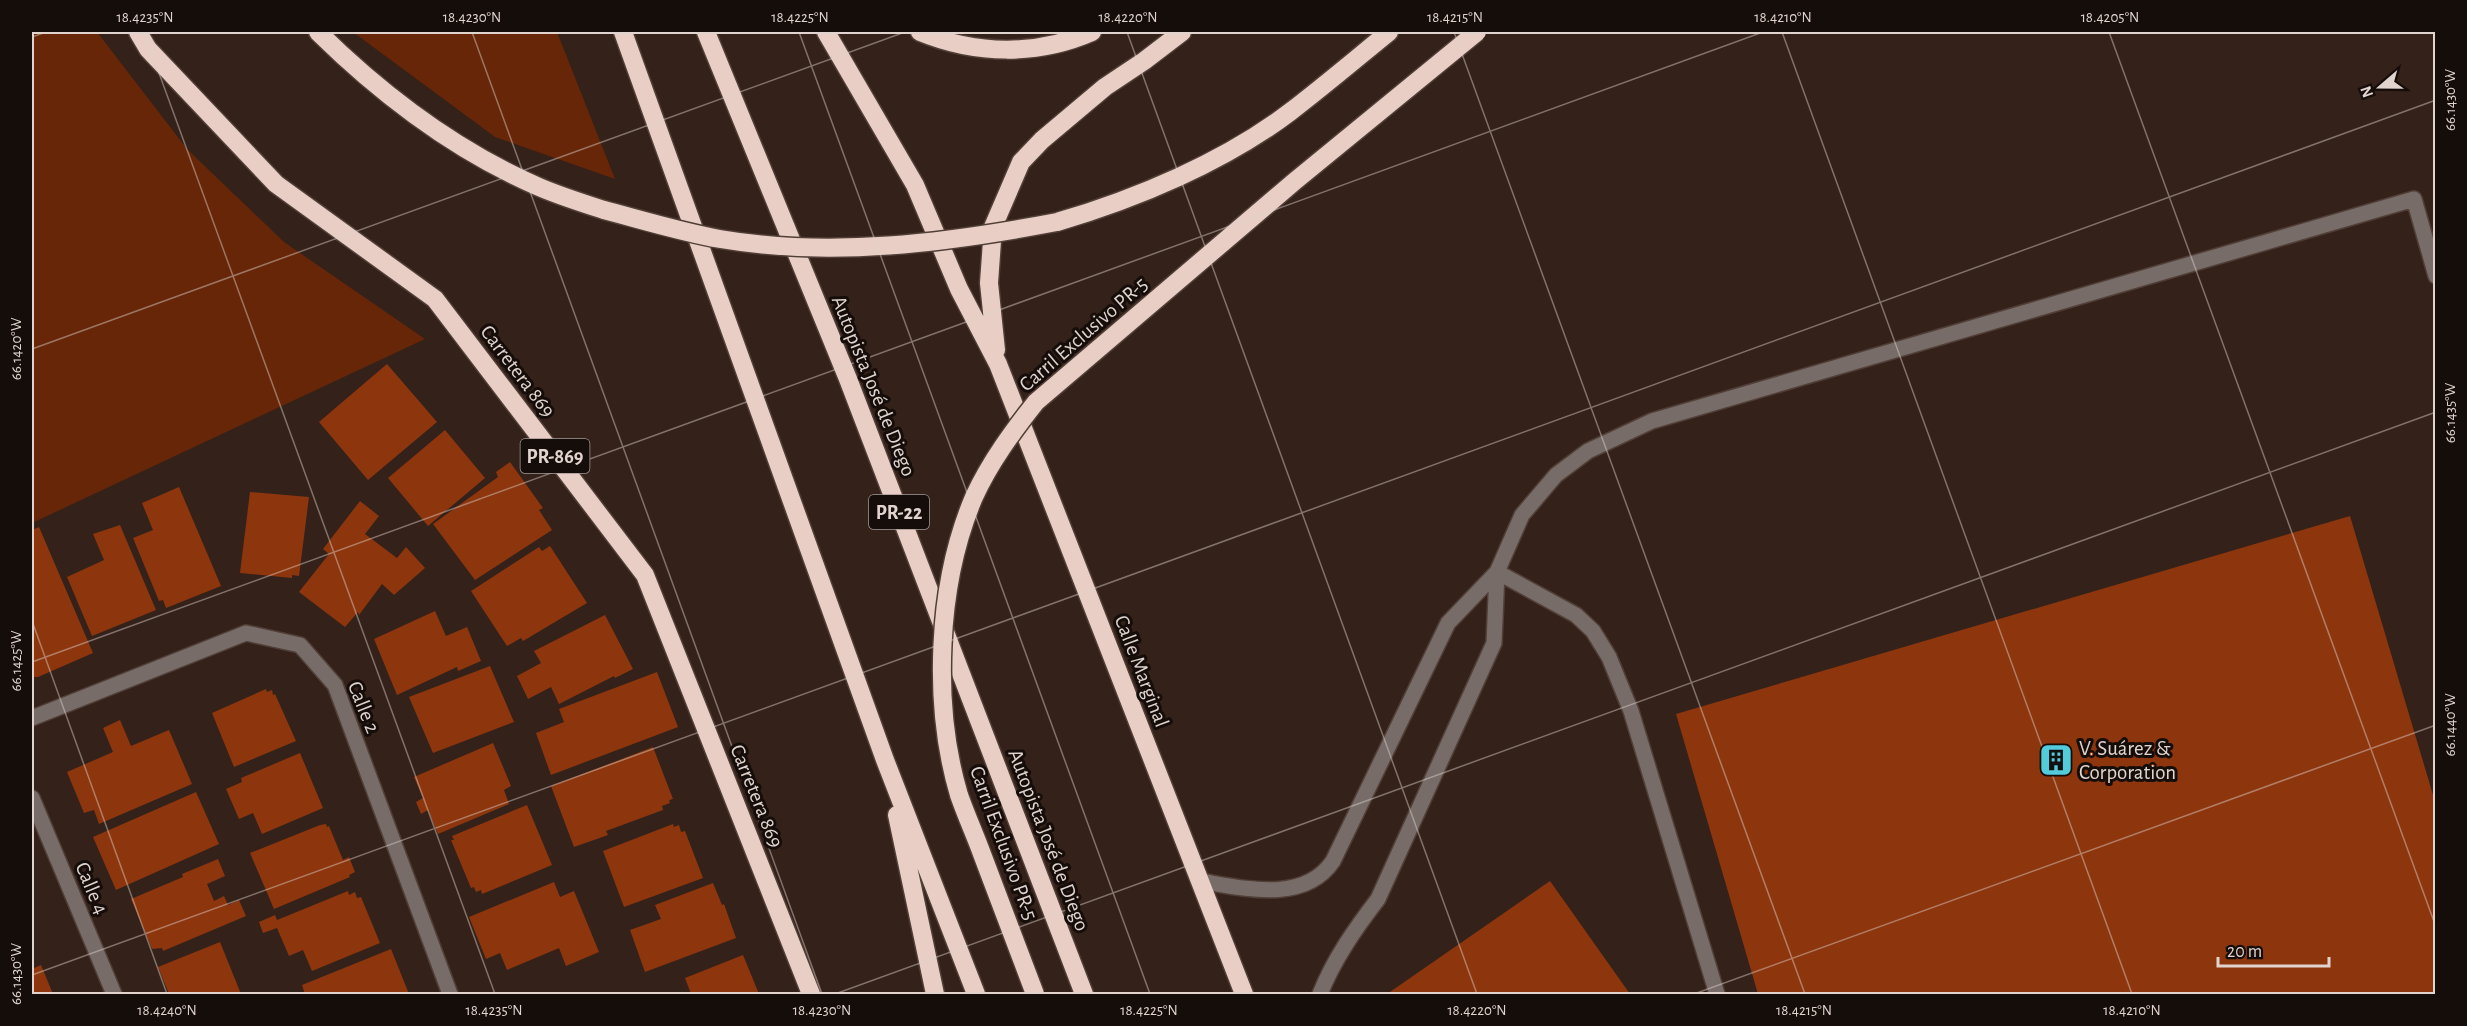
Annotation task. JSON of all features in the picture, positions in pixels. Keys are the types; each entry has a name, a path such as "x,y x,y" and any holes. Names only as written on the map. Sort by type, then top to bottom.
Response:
{"highway":[{"name":"Carretera 869","path":"138,32 148,49 276,184 435,299 645,575 811,994"},
{"path":"318,32 379,88 453,140 538,187 604,210 722,239 846,248 943,241 1057,222 1140,195 1196,168 1290,113 1389,32"},
{"path":"623,32 885,760 976,994"},
{"name":"Autopista José de Diego","path":"706,32 848,379 1084,994"},
{"path":"826,32 915,185 959,289 998,364"},
{"path":"920,32 947,42 973,47 1028,50 1092,32"},
{"path":"998,364 989,283 993,227 1021,162 1042,140 1082,107 1182,32"},
{"name":"Carril Exclusivo PR-5","path":"1035,994 960,795 944,724 942,672 947,591 954,552 975,495 1006,440 1044,394 1295,181 1477,32"},
{"name":"Calle Marginal","path":"998,364 1244,994"},
{"path":"885,760 935,994"}],"street":[{"path":"1200,881 1254,890 1281,890 1311,882 1324,875 1333,861 1448,623 1497,572 1522,515 1556,475 1588,451 1653,421 2414,199 2436,276"},
{"path":"1320,994 1331,967 1378,899 1494,643 1497,572"},
{"path":"1497,572 1576,615 1593,631 1610,657 1630,711 1717,994"},
{"name":"Calle 2","path":"32,718 246,633 300,645 335,685 450,994"},
{"name":"Calle 4","path":"32,798 114,994"}],"shaded area":[{"path":"32,32 97,32 187,149 284,242 425,339 32,523"},
{"path":"353,32 557,32 615,179 495,137"}],"building":[{"path":"387,364 437,422 368,480 319,422"},
{"path":"445,430 485,478 428,526 388,478"},
{"path":"510,462 543,508 539,510 552,530 475,580 433,524 498,477 496,472"},
{"path":"179,487 221,586 166,608 163,600 159,601 133,538 153,530 142,503"},
{"path":"250,492 309,497 299,576 292,575 292,578 240,573"},
{"path":"360,501 379,516 365,534 397,558 406,547 425,568 394,595 382,584 359,615 358,612 345,627 299,592 329,554 323,549"},
{"name":"V. Suárez & Corporation","path":"2350,516 2436,805 2436,994 1758,994 1676,714"},
{"path":"120,525 156,610 92,636 67,577 104,560 93,534"},
{"path":"39,527 93,653 38,677 32,677 32,530"},
{"path":"550,546 587,603 523,641 521,638 507,646 471,591 539,547 542,551"},
{"path":"435,611 446,636 467,627 481,661 458,671 457,667 397,695 374,639"},
{"path":"605,615 633,669 559,704 551,687 528,699 517,676 541,663 534,651"},
{"path":"490,666 514,722 433,753 409,697"},
{"path":"657,672 678,727 551,775 536,733 564,722 559,709"},
{"path":"266,689 267,692 272,690 273,695 275,694 296,741 234,767 212,713"},
{"path":"120,720 131,746 169,730 192,784 99,824 94,810 84,813 67,772 113,752 103,728"},
{"path":"493,743 511,786 504,790 509,804 438,834 428,810 421,814 416,802 423,798 414,777"},
{"path":"653,747 673,799 669,800 670,803 662,806 663,810 606,831 608,835 574,847 551,786"},
{"path":"300,753 323,808 262,834 253,813 239,819 226,789 242,782 241,778"},
{"path":"196,792 219,844 116,890 93,837"},
{"path":"527,805 552,865 482,894 481,890 476,892 474,887 471,888 451,840 454,840 452,836"},
{"path":"326,824 327,827 329,826 343,860 349,857 355,872 349,875 350,877 274,909 250,853"},
{"path":"673,824 674,827 679,825 681,832 685,831 703,878 624,907 603,851"},
{"path":"218,859 225,876 207,884 214,901 224,896 228,905 239,900 246,916 163,951 162,948 152,949 131,899"},
{"path":"1550,881 1630,994 1387,994"},
{"path":"554,882 560,897 574,891 599,952 566,966 559,948 507,970 500,953 486,959 469,917"},
{"path":"713,883 722,905 724,904 736,938 645,972 630,930 661,919 655,905"},
{"path":"348,891 349,895 355,892 357,898 361,897 380,943 312,971 303,950 289,956 277,928 263,933 259,922 275,915 277,920"},
{"path":"220,942 241,994 169,994 158,967"},
{"path":"391,949 409,994 305,994 302,985"},
{"path":"743,955 759,994 691,994 685,978"},
{"path":"41,965 53,994 32,994 32,969"}],"place":[{"name":"V. Suárez & Corporation","path":"2056,760"}]}
